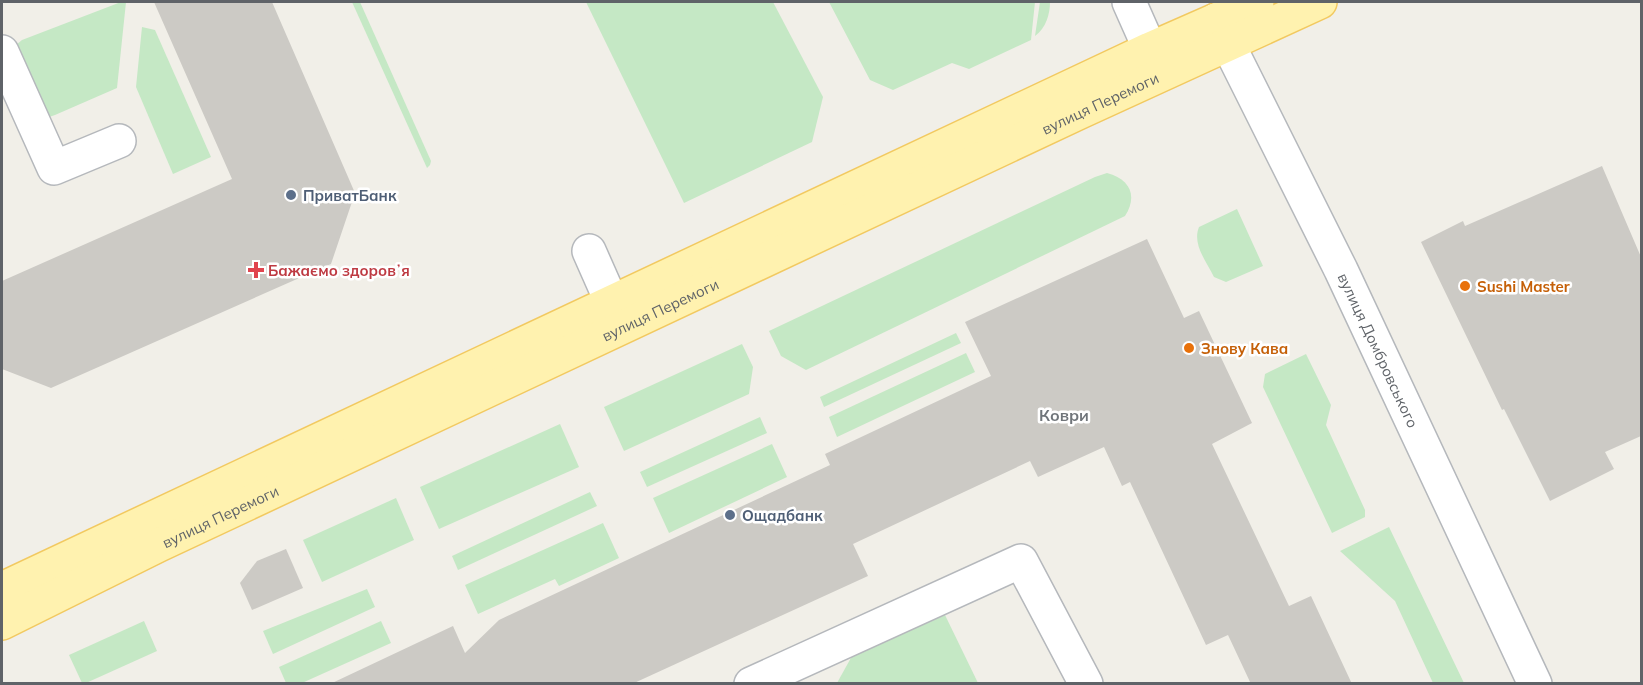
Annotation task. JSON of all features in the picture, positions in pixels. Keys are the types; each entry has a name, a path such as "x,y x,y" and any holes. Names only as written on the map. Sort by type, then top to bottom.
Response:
{"main road":[{"name":"вулиця Перемоги","path":"1221,32 1257,2"},
{"name":"вулиця Перемоги","path":"2,589 612,303 1221,32 1320,2"},
{"name":"вулиця Перемоги","path":"2,623 1156,62"}],"street":[{"path":"1130,2 1156,62"},
{"name":"вулиця Домбровського","path":"1221,32 1341,270 1535,684"},
{"path":"2,52 54,168 119,141"},
{"path":"589,250 612,303"},
{"path":"751,684 1021,561 1086,684"}],"green space":[{"path":"126,2 117,88 55,115 49,117 44,114 16,45 22,40"},
{"path":"352,2 360,2 431,161 427,168"},
{"path":"586,2 773,2 823,97 812,142 684,203"},
{"path":"829,2 1035,2 1031,40 969,69 952,63 893,90 870,80"},
{"path":"1040,2 1050,2 1049,11 1045,25 1035,36"},
{"path":"142,27 155,30 211,157 173,174 136,87"},
{"path":"1107,173 1121,179 1130,189 1131,202 1125,216 806,370 781,356 769,331"},
{"path":"1237,209 1263,266 1226,282 1214,277 1201,252 1197,233 1199,227"},
{"path":"956,333 961,343 824,407 820,397"},
{"path":"742,344 753,367 749,394 624,451 604,407"},
{"path":"966,353 975,372 837,437 829,417"},
{"path":"1306,354 1331,405 1326,425 1365,510 1365,517 1332,533 1263,387 1265,374"},
{"path":"760,417 767,433 647,487 640,472"},
{"path":"560,424 579,467 439,529 420,487"},
{"path":"772,444 787,477 669,533 653,498"},
{"path":"590,492 597,506 458,570 452,556"},
{"path":"396,498 414,540 322,582 303,540"},
{"path":"603,523 619,558 559,586 555,579 478,614 465,585"},
{"path":"1389,527 1464,683 1433,683 1395,601 1340,551"},
{"path":"367,589 375,607 273,654 263,631"},
{"path":"945,615 978,683 837,683 852,656"},
{"path":"144,621 157,651 82,683 69,655"},
{"path":"381,621 391,643 302,683 286,683 279,667"}],"building":[{"path":"154,2 272,2 355,193 331,264 51,388 2,369 2,281 232,179"},
{"path":"1602,166 1641,257 1641,436 1605,452 1614,469 1550,501 1504,409 1502,410 1421,242 1463,221 1465,226"},
{"path":"1147,239 1184,318 1199,311 1252,423 1212,444 1289,606 1311,596 1352,684 1251,684 1228,635 1206,645 1130,482 1122,486 1104,447 1038,477 1030,461 853,544 868,576 632,684 330,684 453,626 465,653 499,620 830,465 825,454 991,376 965,322"},
{"path":"286,549 303,588 252,610 240,583 257,561"}],"place":[{"name":"ПриватБанк","path":"291,195"},
{"name":"Бажаємо здоровʼя","path":"256,270"},
{"name":"Sushi Master","path":"1465,286"},
{"name":"Знову Кава","path":"1189,348"},
{"name":"Ощадбанк","path":"730,515"}],"district":[{"name":"Коври","path":"1064,415"}]}
